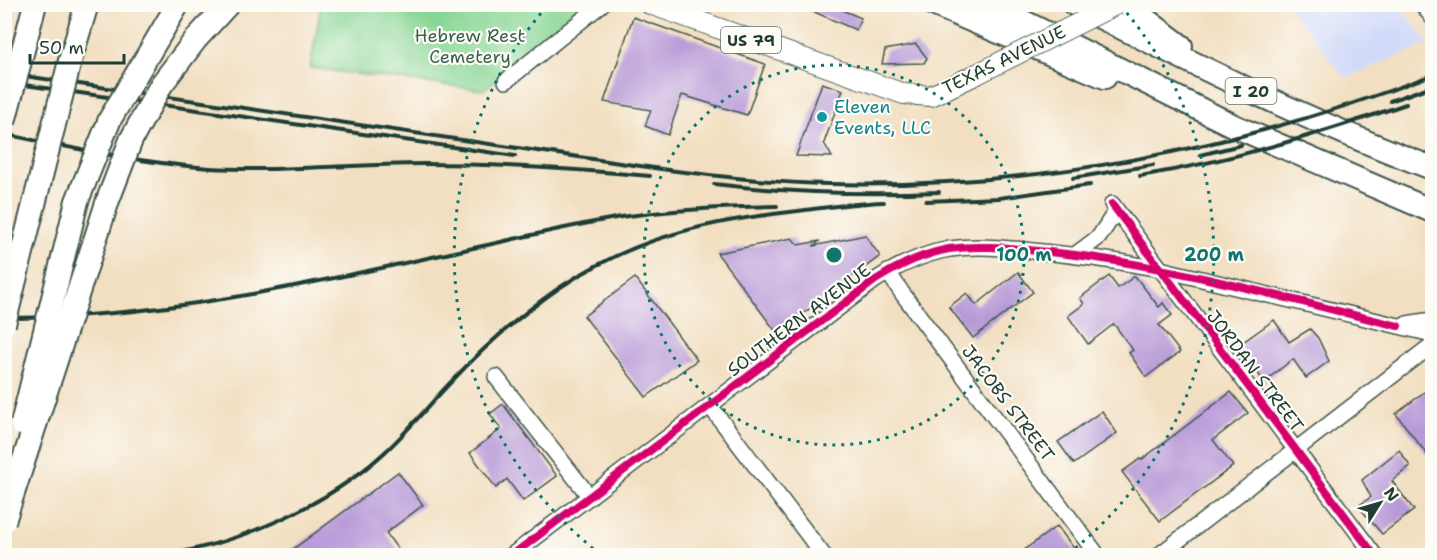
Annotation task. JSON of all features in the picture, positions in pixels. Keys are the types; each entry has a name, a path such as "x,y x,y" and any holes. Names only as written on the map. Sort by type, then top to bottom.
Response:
{"highway":[{"path":"4,122 34,4"},
{"path":"4,324 70,61 87,4"},
{"path":"4,495 77,201 110,119 178,4"},
{"path":"4,521 108,200 131,140 161,85 196,39 228,4"},
{"name":"I 20","path":"988,4 1234,126 1432,211"},
{"name":"I 20","path":"1074,4 1228,80 1360,141 1432,168"},
{"path":"1125,4 1228,80"},
{"path":"935,6 1085,70 1234,126"}],"main road":[{"name":"TEXAS AVENUE","path":"650,4 904,94 931,96 1117,4"}],"street":[{"path":"506,81 602,4"},
{"name":"JORDAN STREET","path":"1075,255 1099,237 1114,208 1375,555"},
{"name":"SOUTHERN AVENUE","path":"511,555 888,272 933,253 975,247 1075,255 1160,269 1432,334"},
{"name":"JACOBS STREET","path":"888,272 1098,555"},
{"path":"1398,326 1432,320"},
{"path":"1158,555 1432,345"},
{"path":"496,377 590,496"},
{"path":"710,406 824,555"}],"shaded area":[{"path":"1287,5 1399,5 1429,44 1345,78"}],"green space":[{"name":"Hebrew Rest Cemetery","path":"321,5 592,5 483,90 310,68"}],"building":[{"path":"796,4 828,4 861,18 856,30"},
{"path":"633,17 765,64 747,115 682,95 668,135 645,126 651,110 604,102"},
{"path":"916,44 927,58 924,63 882,64 885,50"},
{"name":"Eleven Events, LLC","path":"822,83 843,90 824,143 832,157 796,156"},
{"path":"865,235 880,256 777,333 717,253 792,238 798,245 820,241 813,246"},
{"path":"1018,272 1033,292 973,338 949,307 967,293 976,305"},
{"path":"1109,276 1118,288 1135,276 1159,307 1163,303 1172,315 1159,325 1180,352 1146,377 1129,353 1133,350 1114,324 1088,344 1068,316 1084,304 1080,298"},
{"path":"635,278 697,360 646,397 584,316"},
{"path":"1274,320 1289,342 1310,329 1318,338 1329,361 1306,378 1293,359 1264,382 1239,345"},
{"path":"1432,386 1432,461 1396,414"},
{"path":"1231,392 1248,413 1213,440 1233,466 1160,521 1122,472"},
{"path":"503,404 557,476 523,501 507,479 496,488 470,453 501,429 490,414"},
{"path":"1102,411 1117,433 1074,464 1058,442"},
{"path":"1399,450 1410,466 1392,481 1414,510 1382,534 1358,506 1371,497 1362,480"},
{"path":"398,472 423,505 386,533 402,555 285,555"},
{"path":"1057,526 1079,555 1017,555"}],"railway":[{"path":"4,73 661,169 765,181 828,184 906,184 983,179 1059,171 1136,159 1286,124 1432,75"},
{"path":"4,82 515,156"},
{"path":"1390,101 1432,86"},
{"path":"1140,176 1208,163 1274,146 1406,104"},
{"path":"4,134 132,159 210,168 263,169 451,164 537,167 650,176"},
{"path":"1200,155 1241,145"},
{"path":"1073,178 1153,165"},
{"path":"714,184 826,192 939,192"},
{"path":"926,201 999,198 1090,185"},
{"path":"156,556 186,551 248,533 278,521 336,490 362,472 402,436 488,345 544,298 587,270 645,244 703,226 765,215 884,202"},
{"path":"4,318 64,317 182,305 299,285 609,219 684,210 777,206"}],"cycle path":[{"path":"1112,204 1375,556"},
{"path":"511,556 874,281 910,261 939,251 961,248 1012,248 1093,257 1181,273 1398,326"}],"place":[{"name":"Eleven Events, LLC","path":"822,117"}]}
